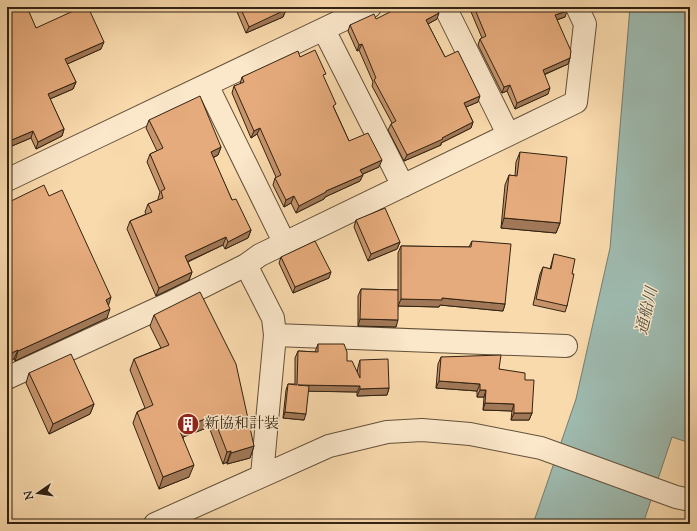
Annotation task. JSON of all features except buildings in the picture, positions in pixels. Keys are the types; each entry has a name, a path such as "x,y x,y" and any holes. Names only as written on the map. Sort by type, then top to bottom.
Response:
{"street":[{"path":"7,180 370,7"},
{"path":"446,7 508,134"},
{"path":"7,378 170,303 246,265 260,256 576,102 585,24 577,7"},
{"path":"324,30 402,186"},
{"path":"207,85 285,244"},
{"path":"246,265 273,318 275,335 262,475"},
{"path":"275,335 566,346"},
{"path":"155,524 329,446 387,432 422,430 470,434 541,448 683,498"}],"water":[{"name":"通船川","path":"630,7 690,7 690,443 672,437 643,524 533,524 576,399 610,248"}],"place":[{"name":"新協和計装","path":"188,424"}]}
